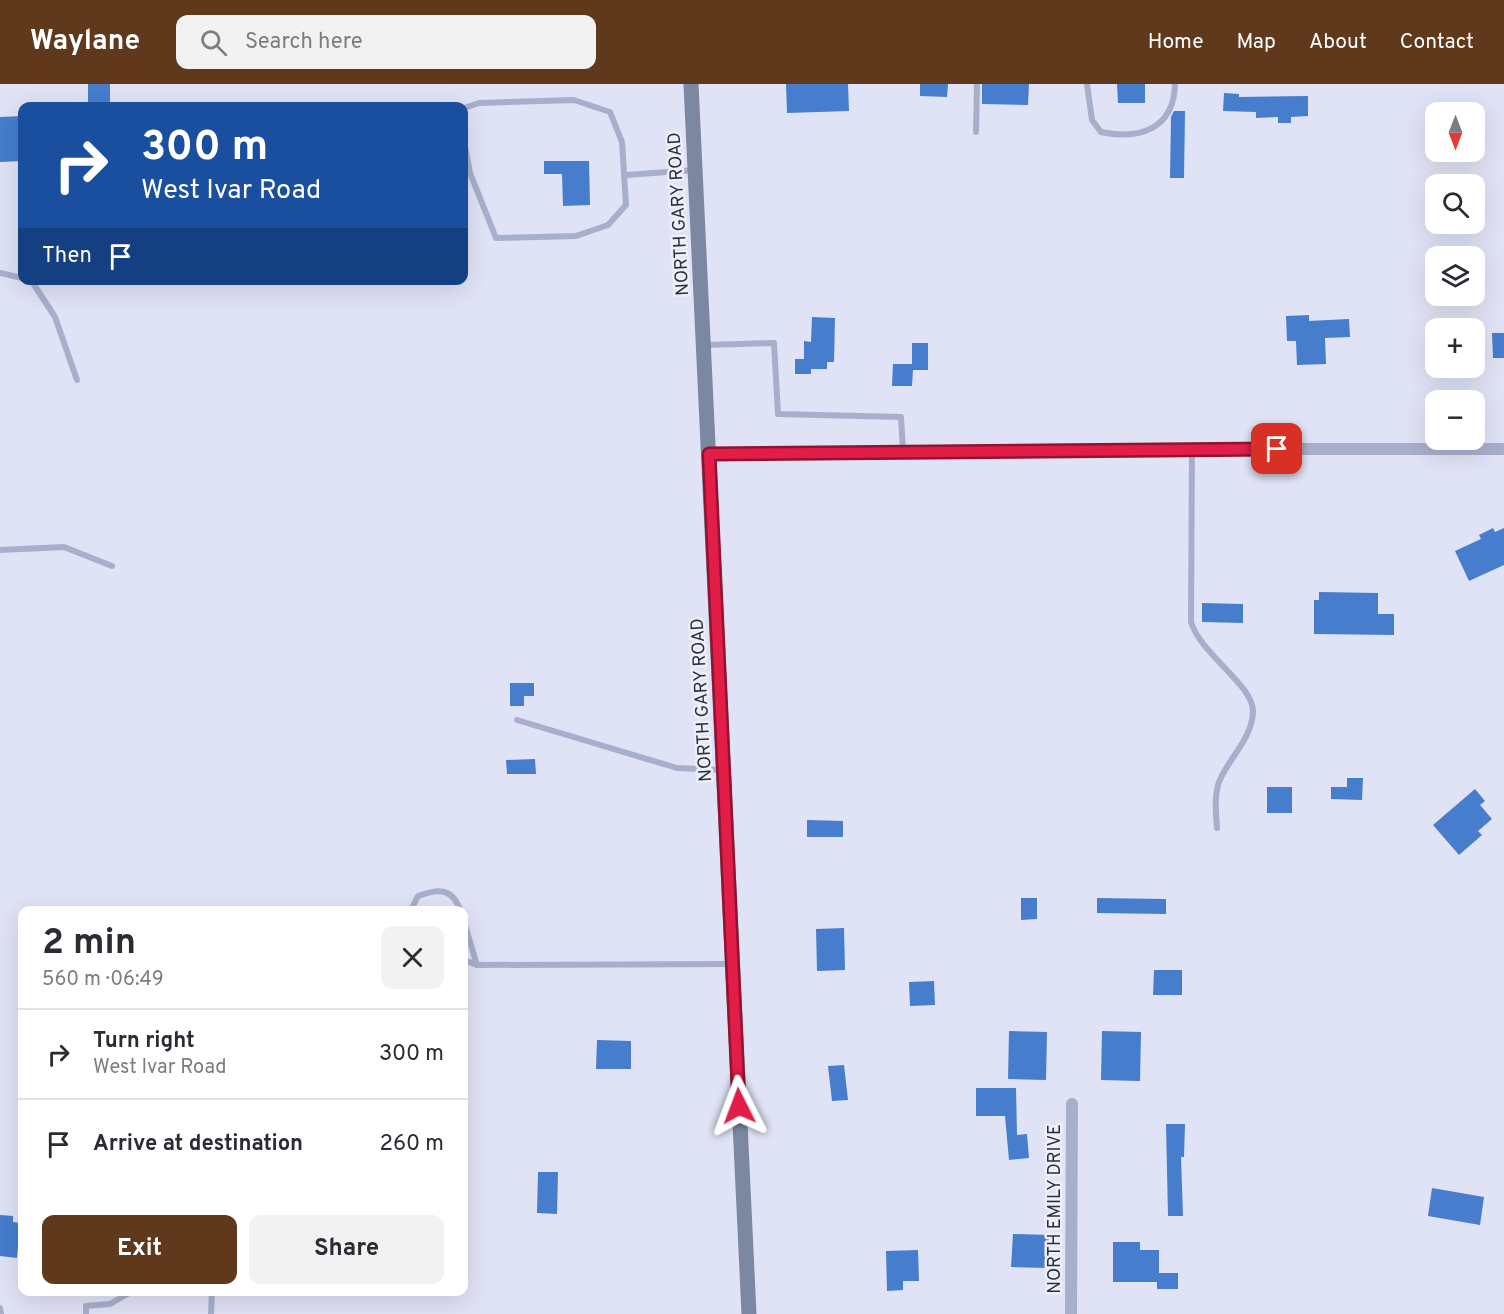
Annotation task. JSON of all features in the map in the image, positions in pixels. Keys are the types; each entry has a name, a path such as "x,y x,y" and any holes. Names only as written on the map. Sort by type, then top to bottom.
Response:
{"street":[{"name":"NORTH GARY ROAD","path":"692,84 749,1314"},
{"path":"709,454 1192,449 1504,449"},
{"name":"NORTH EMILY DRIVE","path":"1071,1314 1072,1104"}],"lane":[{"path":"976,132 977,84"},
{"path":"1087,84 1092,120 1101,132 1115,135 1139,134 1157,127 1174,99 1175,84"},
{"path":"468,107 479,103 574,100 610,112 622,142 626,175 626,205 608,225 576,236 496,238 468,162"},
{"path":"626,175 696,170"},
{"path":"0,273 18,277"},
{"path":"34,285 55,317 77,380"},
{"path":"704,345 774,343 778,414 901,417 903,452"},
{"path":"1192,449 1191,622 1195,635 1207,652 1249,694 1253,712 1238,753 1220,781 1216,801 1217,828"},
{"path":"0,550 64,548 112,566"},
{"path":"517,720 677,768 724,770"},
{"path":"413,906 418,896 437,889 449,893 458,906"},
{"path":"468,935 477,965"},
{"path":"468,962 477,965 733,964"},
{"path":"86,1314 86,1306 110,1304 124,1296"},
{"path":"211,1314 212,1296"},
{"path":"0,1308 1,1314"}],"building":[{"path":"88,84 110,84 110,102 88,102"},
{"path":"786,84 848,84 849,111 787,113"},
{"path":"920,84 948,84 947,97 920,96"},
{"path":"982,84 1029,84 1028,105 982,104"},
{"path":"1117,84 1145,84 1145,103 1118,103"},
{"path":"1224,93 1239,94 1239,97 1308,96 1308,116 1291,117 1291,123 1278,123 1278,117 1256,118 1256,112 1223,111"},
{"path":"1174,111 1185,111 1184,178 1170,178 1171,117"},
{"path":"18,116 18,161 0,162 0,117"},
{"path":"544,161 589,161 590,205 563,206 562,174 544,174"},
{"path":"1309,315 1309,321 1349,319 1350,337 1325,338 1326,364 1297,365 1296,341 1287,341 1286,316"},
{"path":"812,317 835,318 834,362 827,362 827,369 811,369 811,374 795,374 795,359 804,359 804,341 811,342"},
{"path":"1492,333 1504,333 1504,358 1493,358"},
{"path":"912,343 928,343 928,370 913,370 912,386 892,386 893,364 912,364"},
{"path":"1493,528 1495,532 1504,528 1504,565 1469,581 1455,551 1481,539 1479,535"},
{"path":"1319,592 1378,593 1378,614 1394,614 1394,635 1314,634 1314,600 1319,600"},
{"path":"1202,603 1243,604 1243,623 1202,622"},
{"path":"510,683 534,683 534,696 524,696 524,706 510,706"},
{"path":"535,759 536,774 507,774 506,760"},
{"path":"1347,778 1363,778 1362,800 1331,799 1331,787 1347,787"},
{"path":"1267,787 1292,787 1292,813 1267,813"},
{"path":"1475,789 1485,801 1480,805 1492,819 1478,831 1482,835 1459,855 1433,825"},
{"path":"807,820 843,821 843,837 807,837"},
{"path":"1021,898 1037,898 1037,919 1021,920"},
{"path":"1097,898 1166,899 1166,914 1097,913"},
{"path":"844,928 845,970 817,971 816,929"},
{"path":"1154,970 1182,970 1182,995 1153,995"},
{"path":"934,981 935,1005 910,1006 909,982"},
{"path":"1009,1031 1047,1032 1046,1080 1008,1079"},
{"path":"1102,1031 1141,1032 1140,1081 1101,1080"},
{"path":"597,1040 631,1041 631,1069 596,1069"},
{"path":"844,1065 848,1100 832,1101 828,1066"},
{"path":"976,1088 1016,1088 1017,1135 1027,1134 1029,1158 1009,1160 1005,1116 976,1116"},
{"path":"1166,1124 1185,1124 1184,1157 1181,1157 1183,1216 1168,1216"},
{"path":"538,1172 558,1172 557,1214 537,1213"},
{"path":"1432,1188 1484,1197 1480,1225 1428,1216"},
{"path":"0,1215 13,1216 13,1222 18,1223 17,1258 0,1256"},
{"path":"1013,1234 1049,1235 1048,1268 1011,1267"},
{"path":"1113,1242 1140,1242 1140,1250 1159,1250 1159,1273 1178,1273 1178,1289 1157,1289 1157,1282 1113,1282"},
{"path":"918,1250 919,1281 903,1281 903,1290 887,1291 886,1251"}],"route":[{"path":"739,1106 709,454 1277,449"}]}
